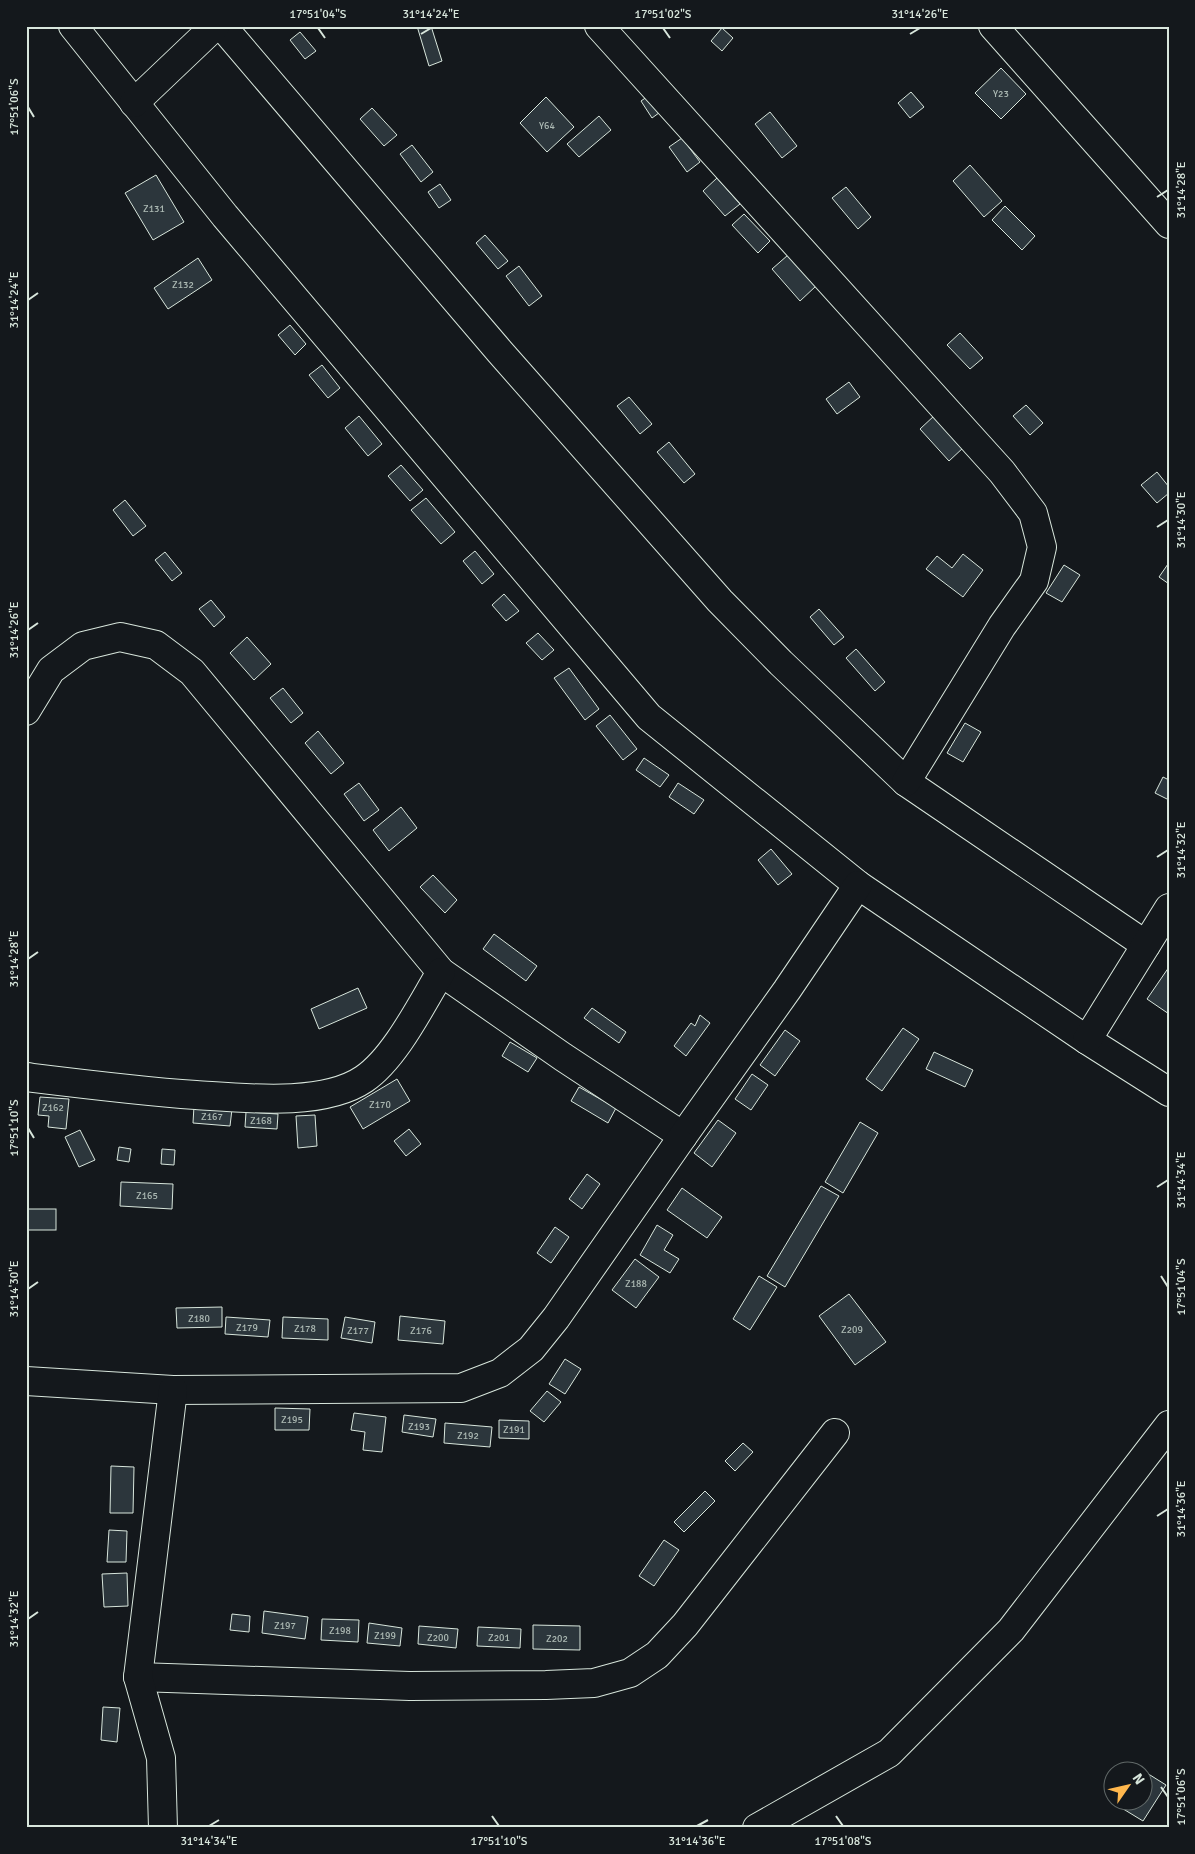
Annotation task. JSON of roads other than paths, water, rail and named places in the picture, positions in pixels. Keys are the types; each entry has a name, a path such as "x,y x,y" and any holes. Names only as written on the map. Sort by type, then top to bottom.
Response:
{"street":[{"path":"73,26 225,216 649,717 858,885 1087,1040 1169,1092"},
{"path":"134,103 215,26"},
{"path":"222,26 443,287 720,601 787,669 906,782 1146,945"},
{"path":"599,26 1002,472 1033,513 1042,547 1034,581 1002,626 906,782"},
{"path":"993,26 1169,224"},
{"path":"26,711 51,670 83,646 120,637 156,645 192,672 441,972 563,1058 683,1136"},
{"path":"26,1381 173,1390 461,1388 500,1373 531,1349 556,1318 787,990 858,885"},
{"path":"1087,1040 1169,908"},
{"path":"26,1077 256,1099 311,1096 342,1089 363,1079 384,1061 413,1019 441,972"},
{"path":"163,1828 161,1758 138,1677 173,1390"},
{"path":"757,1828 889,1752 1011,1630 1169,1425"},
{"path":"138,1677 420,1686 546,1685 594,1683 630,1673 657,1655 685,1625 835,1433"}]}
